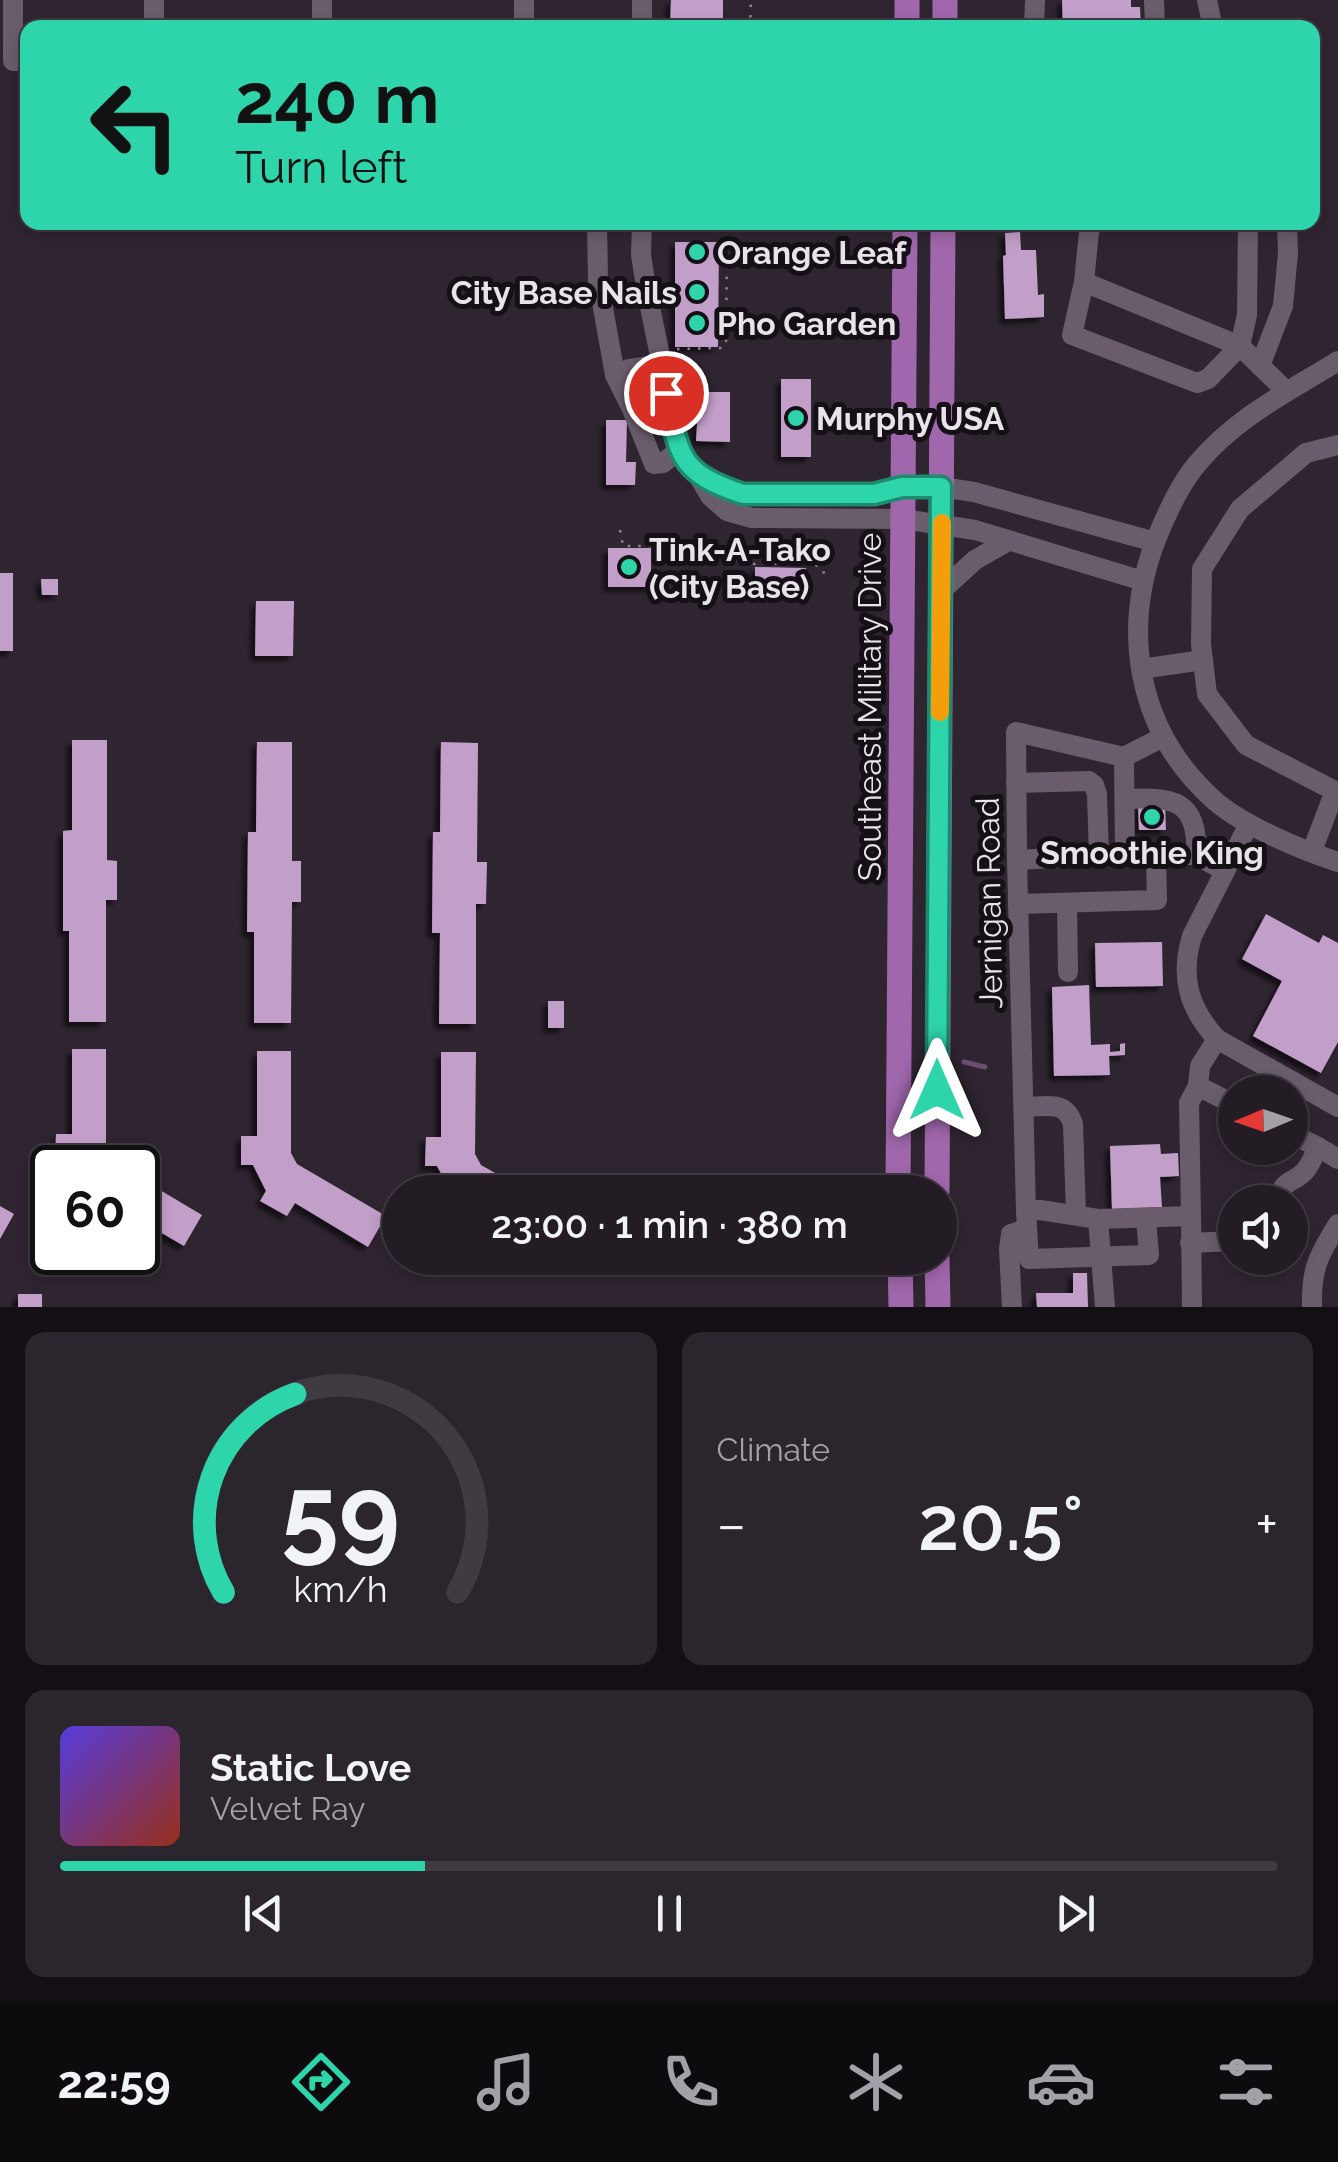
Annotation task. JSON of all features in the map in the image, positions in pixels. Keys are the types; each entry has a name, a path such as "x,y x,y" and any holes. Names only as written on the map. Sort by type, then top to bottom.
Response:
{"main road":[{"name":"Southeast Military Drive","path":"898,1175 905,230"},
{"path":"937,1175 943,230"},
{"path":"900,1275 900,1307"},
{"path":"938,1275 938,1307"}],"street":[{"path":"13,0 13,62 20,62"},
{"path":"597,230 598,280 615,375 654,464 663,463 678,450"},
{"path":"642,230 641,255 678,450 710,496 728,511 752,518 903,519 975,530 1143,581"},
{"path":"1090,230 1072,336 1197,383 1208,379 1240,346 1247,315 1248,230"},
{"path":"1260,366 1284,306 1287,230"},
{"path":"1084,282 1240,346 1286,391"},
{"path":"1338,361 1246,416 1197,464 1170,507 1155,542 1138,603 1137,630 1148,703 1163,737 1184,769 1216,802 1249,824 1338,862"},
{"path":"615,375 660,364"},
{"path":"1307,380 1338,378"},
{"path":"1312,852 1335,791 1246,744 1207,694 1201,644 1202,569 1240,509 1306,453 1338,446"},
{"path":"700,477 743,494 874,494 902,487 941,487 974,492 1155,542"},
{"path":"941,591 974,560 1008,541"},
{"path":"1141,668 1203,660"},
{"name":"Jernigan Road","path":"1027,1220 1016,732 1124,757"},
{"path":"1126,854 1124,757 1163,737"},
{"path":"1016,782 1089,781 1094,785 1100,856"},
{"path":"1124,799 1168,799 1178,803 1194,826 1196,854"},
{"path":"1249,824 1192,936 1185,972 1188,991 1194,1009 1217,1038 1338,1107"},
{"path":"1016,860 1196,854 1226,870"},
{"path":"1018,904 1158,900 1156,855"},
{"path":"1067,903 1068,972"},
{"path":"1192,1307 1189,1103 1198,1086 1200,1066 1217,1038"},
{"path":"1198,1086 1218,1096"},
{"path":"1024,1107 1062,1107 1069,1112 1073,1124 1076,1214"},
{"path":"1308,1142 1338,1159"},
{"path":"1284,1185 1306,1170 1318,1147"},
{"path":"1012,1307 1011,1234 1027,1220 1076,1214 1098,1219 1190,1216"},
{"path":"1027,1220 1028,1259 1149,1255 1146,1218"},
{"path":"1098,1219 1105,1307"},
{"path":"1312,1307 1311,1282 1318,1255 1338,1224"},
{"path":"1190,1242 1218,1241"}],"path":[{"path":"676,349 723,348 726,241"},
{"path":"620,530 621,544 653,546"},
{"path":"753,564 818,565 825,577"},
{"path":"858,578 885,578"}],"building":[{"path":"671,0 723,0 723,20 670,20"},
{"path":"1062,0 1131,0 1131,7 1140,7 1141,20 1063,20"},
{"path":"1020,232 1021,250 1036,250 1038,295 1044,294 1044,317 1005,319 1005,233"},
{"path":"675,242 719,242 718,347 675,347"},
{"name":"Murphy USA","path":"781,379 811,379 811,457 781,457"},
{"path":"699,392 730,392 730,442 696,441"},
{"path":"606,420 627,420 626,462 636,462 635,485 606,485"},
{"name":"Tink-A-Tako (City Base)","path":"608,548 651,548 651,587 608,587"},
{"path":"755,567 806,568 806,590 755,589"},
{"path":"0,573 13,573 13,651 0,651"},
{"path":"41,579 58,579 58,595 42,595"},
{"path":"256,601 294,601 293,656 255,656"},
{"path":"72,740 107,740 107,860 117,861 117,900 106,900 106,1022 69,1022 69,931 63,931 63,831 72,830"},
{"path":"257,742 292,742 292,861 301,861 301,902 292,902 291,1023 254,1023 254,932 247,932 248,832 256,832"},
{"path":"441,742 478,743 477,862 487,862 486,904 476,904 476,1024 439,1024 440,933 432,933 433,832 440,832"},
{"name":"Smoothie King","path":"1165,803 1166,830 1139,830 1138,804"},
{"path":"1266,914 1319,943 1323,935 1338,943 1338,1042 1321,1073 1253,1036 1282,981 1242,959"},
{"path":"1162,942 1163,986 1096,987 1095,943"},
{"path":"1089,985 1091,1045 1110,1044 1110,1052 1120,1051 1120,1044 1125,1043 1125,1055 1109,1056 1110,1075 1054,1076 1052,987"},
{"path":"548,1001 564,1001 564,1028 548,1028"},
{"path":"72,1049 106,1049 106,1145 56,1145 56,1134 72,1134"},
{"path":"257,1051 291,1051 291,1153 297,1164 382,1214 382,1223 368,1247 295,1203 287,1216 260,1201 266,1191 253,1165 241,1165 241,1136 257,1136"},
{"path":"441,1052 476,1052 475,1154 481,1165 499,1175 442,1175 437,1166 425,1166 426,1137 441,1137"},
{"path":"1160,1144 1161,1154 1178,1153 1179,1176 1160,1177 1162,1207 1112,1209 1110,1146"},
{"path":"160,1190 202,1215 184,1246 160,1232"},
{"path":"0,1206 14,1214 0,1239"},
{"path":"1073,1273 1087,1273 1088,1307 1037,1307 1036,1293 1073,1293"},
{"path":"18,1294 42,1294 42,1307 18,1307"}],"waterway":[{"path":"964,1062 985,1067"}],"slow traffic":[{"path":"940,712 942,523"}],"place":[{"name":"Orange Leaf","path":"697,252"},
{"name":"City Base Nails","path":"697,292"},
{"name":"Pho Garden","path":"697,323"},
{"name":"Murphy USA","path":"796,418"},
{"name":"Tink-A-Tako (City Base)","path":"629,567"},
{"name":"Smoothie King","path":"1152,817"}],"route":[{"path":"666,393 678,450 700,477 743,494 874,494 902,487 941,487 937,1090"}]}
